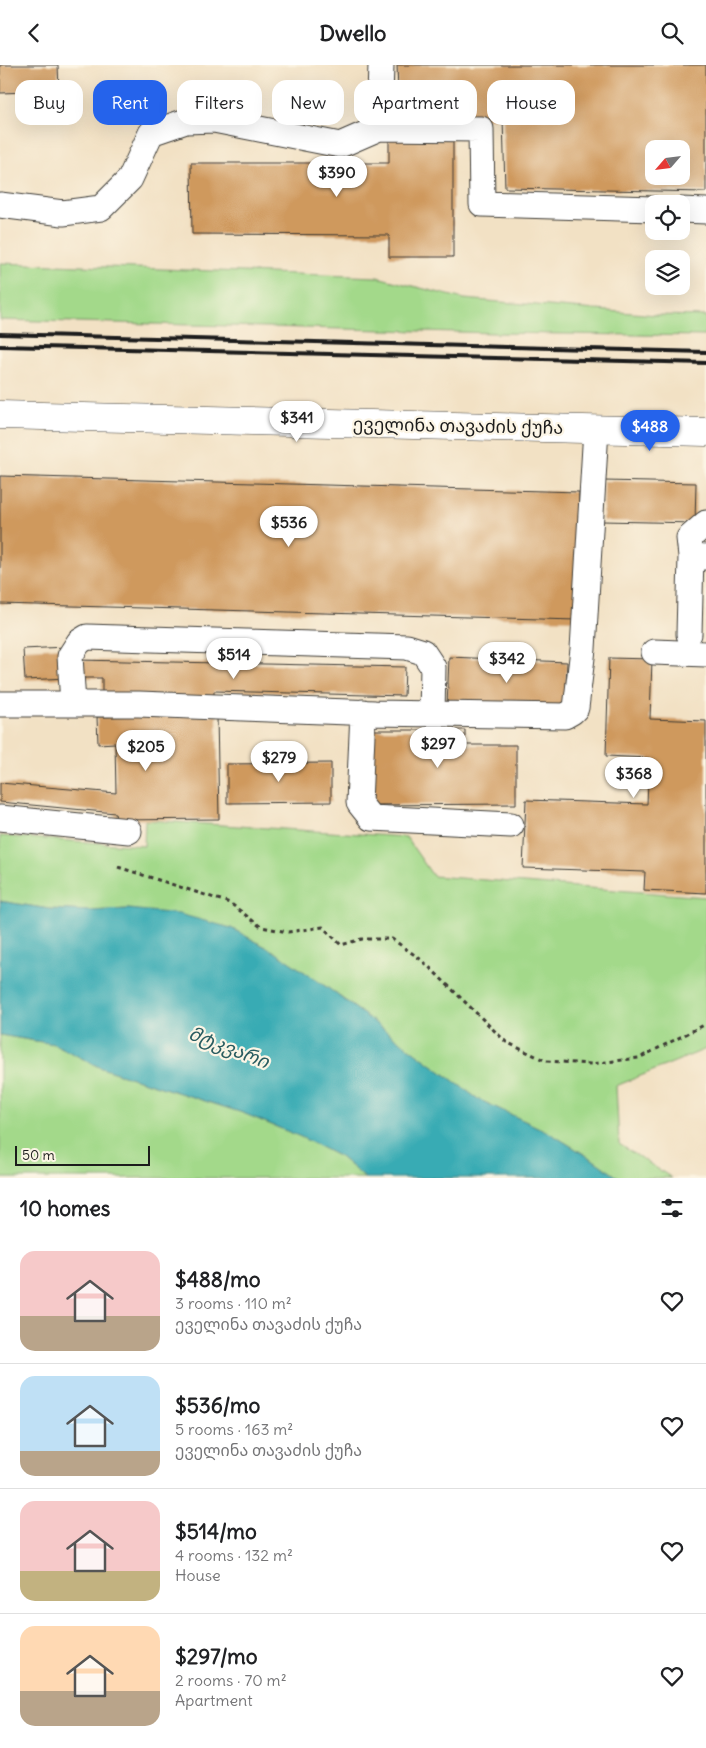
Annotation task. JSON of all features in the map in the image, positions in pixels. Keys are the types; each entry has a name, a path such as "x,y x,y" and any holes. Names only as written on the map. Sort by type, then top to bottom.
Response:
{"main road":[{"name":"ეველინა თავაძის ქუჩა","path":"0,415 706,432"}],"lane":[{"path":"379,128 381,65"},
{"path":"0,205 63,213 101,208 130,179 151,133 186,121 214,120 340,145 379,128 481,129 482,204 645,209"},
{"path":"690,210 706,211"},
{"path":"0,704 149,705 432,714 565,716 576,708 582,649 596,429"},
{"path":"689,634 698,557 689,538 706,523"},
{"path":"72,704 70,656 79,642 87,637 97,637 407,647 423,652 432,667 432,714"},
{"path":"654,652 706,654"},
{"path":"363,712 359,803 371,817 511,825"},
{"path":"0,818 129,831"}],"path":[{"path":"118,867 230,903 261,927 288,932 323,927 341,945 362,939 392,939 423,961 506,1042 546,1061 591,1064 639,1058 706,1025"}],"green space":[{"path":"0,263 377,277 464,299 656,315 706,316 706,336 496,333 0,320"},
{"path":"145,820 406,837 433,876 706,897 706,1049 616,1086 619,1144 672,1178 619,1178 548,1132 478,1099 328,988 275,952 231,928 128,909 90,911 49,909 0,901 0,836 144,846"},
{"path":"0,1035 54,1044 101,1068 243,1113 301,1137 340,1157 365,1178 0,1178"}],"water":[{"name":"მტკვარი","path":"0,901 49,909 90,911 128,909 179,914 231,928 275,952 328,988 478,1099 548,1132 619,1178 365,1178 340,1157 301,1137 243,1113 101,1068 54,1044 0,1035"}],"building":[{"path":"0,65 58,65 59,80 15,80 15,92 0,93"},
{"path":"397,65 706,65 706,192 505,188 503,125 575,125 575,80 487,80 487,119 477,118 477,80 398,80"},
{"path":"389,136 453,136 453,257 389,257 389,235 192,234 191,163 389,163"},
{"path":"0,476 579,492 576,620 0,604"},
{"path":"604,481 696,483 695,523 603,521"},
{"path":"66,647 67,678 25,680 23,649"},
{"path":"449,657 567,662 565,711 447,707"},
{"path":"609,658 652,659 650,719 706,721 706,893 644,890 645,872 523,868 526,800 647,804 649,758 606,756"},
{"path":"78,660 405,667 404,696 214,691 214,704 102,701 102,678 77,678"},
{"path":"217,715 219,819 116,820 115,813 0,802 0,783 116,793 115,743 98,744 97,717"},
{"path":"368,730 465,730 465,745 516,745 516,804 368,805"},
{"path":"331,763 331,802 227,803 227,764"}],"railway":[{"path":"0,334 706,352"},
{"path":"0,346 706,363"}]}
